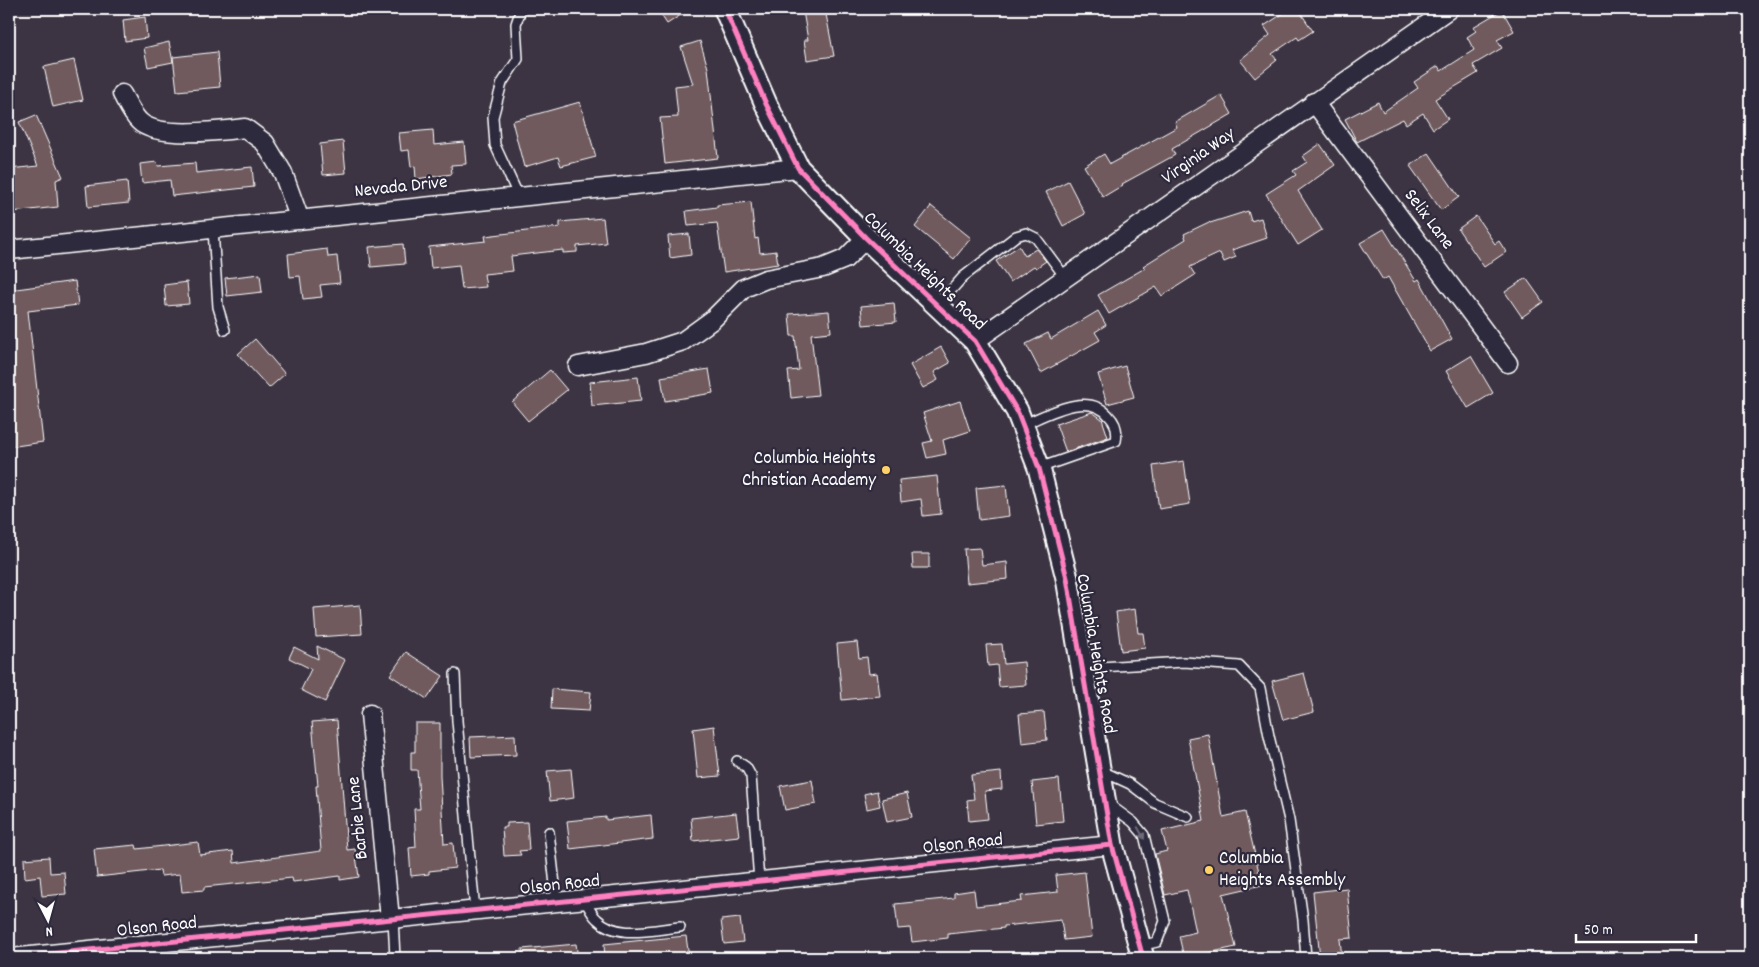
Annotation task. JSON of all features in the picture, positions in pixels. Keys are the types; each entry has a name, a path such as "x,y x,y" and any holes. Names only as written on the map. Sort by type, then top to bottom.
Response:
{"street":[{"name":"Columbia Heights Road","path":"725,9 766,104 798,168 866,238 975,340 1016,411 1039,468 1067,578 1112,845 1141,952"},
{"name":"Virginia Way","path":"975,340 1449,9"},
{"path":"122,94 140,122 164,132 209,132 245,128 265,143 282,173 300,220"},
{"name":"Selix Lane","path":"1314,102 1508,363"},
{"name":"Nevada Drive","path":"9,250 798,168"},
{"path":"578,366 646,354 682,341 712,320 744,288 766,279 823,268 845,259 866,238"},
{"name":"Barbie Lane","path":"370,714 391,918"},
{"name":"Olson Road","path":"11,958 1112,845"}],"lane":[{"path":"520,197 495,145 493,116 502,83 518,59 516,24 521,9"},
{"path":"213,229 218,307 226,330"},
{"path":"938,305 963,276 1016,236 1026,233 1036,238 1065,277"},
{"path":"1022,425 1068,406 1087,404 1103,409 1112,419 1118,433 1116,441 1039,468"},
{"path":"1083,668 1184,662 1239,666 1260,688 1269,736 1289,820 1303,920 1306,958"},
{"path":"455,674 456,721 475,910"},
{"path":"737,761 746,767 751,776 759,881"},
{"path":"1100,770 1130,784 1155,803 1188,817"},
{"path":"1105,802 1133,822 1144,835 1165,922 1157,942 1141,952"},
{"path":"549,832 558,902"},
{"path":"584,899 597,919 609,927 624,932 680,927"},
{"path":"391,918 395,958"}],"building":[{"path":"657,9 690,9 667,24"},
{"path":"825,9 834,56 807,60 804,40 808,40 803,11"},
{"path":"1290,9 1298,9 1313,31 1299,40 1297,37 1272,54 1277,60 1255,78 1240,60 1270,35 1264,26"},
{"path":"1502,10 1514,31 1497,40 1502,48 1473,65 1478,73 1435,99 1448,119 1433,129 1423,113 1406,124 1403,119 1357,142 1345,119 1378,102 1383,112 1418,88 1414,82 1438,66 1441,71 1474,50 1467,37 1476,31 1473,27"},
{"path":"145,17 147,38 125,41 123,20"},
{"path":"700,41 708,68 718,158 665,164 660,118 678,117 675,86 693,84 681,47"},
{"path":"169,42 173,62 148,67 144,48"},
{"path":"217,52 220,87 177,91 173,57"},
{"path":"74,60 83,100 53,107 44,67"},
{"path":"1221,95 1232,114 1172,149 1175,155 1122,184 1103,197 1084,166 1104,154 1110,164 1177,127 1175,122"},
{"path":"580,102 596,157 561,166 558,157 524,167 512,121"},
{"path":"36,115 63,177 56,180 58,207 11,212 9,169 38,166 19,122"},
{"path":"433,130 434,145 464,142 466,164 451,165 452,174 416,179 415,166 411,167 409,150 401,151 399,133"},
{"path":"343,141 346,173 323,175 320,144"},
{"path":"1320,144 1335,165 1298,191 1322,230 1298,245 1266,194 1296,175 1293,171 1307,162 1303,156"},
{"path":"1429,153 1459,197 1441,210 1410,166"},
{"path":"157,162 158,166 195,163 196,173 252,167 254,187 172,196 170,180 142,183 140,164"},
{"path":"127,181 129,203 88,207 86,186"},
{"path":"1068,181 1085,214 1063,226 1046,192"},
{"path":"751,202 755,239 758,238 760,253 776,251 778,264 724,272 717,223 688,226 686,211 717,207 717,205"},
{"path":"931,206 971,238 954,259 915,227"},
{"path":"1248,211 1251,221 1261,218 1267,238 1232,250 1236,257 1224,262 1220,253 1190,267 1195,275 1162,296 1156,287 1109,314 1098,295 1145,268 1143,266 1186,239 1184,234 1209,222"},
{"path":"1476,216 1495,244 1499,241 1506,252 1484,267 1458,229"},
{"path":"603,218 606,243 577,246 577,252 563,253 563,250 511,256 513,271 484,274 486,287 462,289 459,265 431,268 429,247 486,241 485,236 560,227 560,222"},
{"path":"1384,229 1416,281 1419,279 1452,339 1430,351 1388,277 1383,280 1360,243"},
{"path":"689,234 691,255 670,258 668,236"},
{"path":"403,244 405,264 371,267 369,247"},
{"path":"1019,246 1025,256 1036,249 1046,261 1036,268 1034,266 1010,282 996,261"},
{"path":"327,249 328,257 337,256 340,283 320,285 322,297 303,299 300,276 290,277 288,254"},
{"path":"260,274 262,292 227,296 225,278"},
{"path":"1526,278 1543,302 1522,317 1505,292"},
{"path":"75,281 78,305 28,311 43,442 9,447 9,290"},
{"path":"187,282 189,304 166,306 164,285"},
{"path":"894,303 896,322 863,325 861,306"},
{"path":"829,311 831,332 811,334 818,395 791,398 788,371 799,370 795,336 791,336 789,314"},
{"path":"1098,311 1106,325 1095,332 1100,340 1041,373 1026,344 1048,333 1051,339"},
{"path":"255,339 285,374 269,388 238,354"},
{"path":"941,347 950,363 934,372 938,380 923,388 910,365"},
{"path":"1471,356 1493,393 1468,408 1446,371"},
{"path":"1125,366 1134,397 1107,404 1098,374"},
{"path":"709,369 713,393 665,401 661,377"},
{"path":"550,370 567,390 528,421 512,402"},
{"path":"638,377 641,401 592,406 590,382"},
{"path":"960,401 970,431 943,440 946,454 927,458 923,443 932,441 923,413"},
{"path":"1092,412 1102,419 1108,437 1066,452 1056,424"},
{"path":"1184,461 1190,504 1159,509 1153,466"},
{"path":"937,476 941,514 923,516 921,499 901,502 899,480"},
{"path":"1006,485 1009,516 979,520 976,488"},
{"path":"980,548 982,565 1007,562 1008,579 967,583 964,549"},
{"path":"912,554 929,554 929,568 913,568"},
{"path":"360,605 362,634 316,637 314,609"},
{"path":"1135,609 1138,633 1143,633 1145,648 1121,651 1116,612"},
{"path":"857,642 859,658 867,657 869,674 877,673 880,696 842,700 837,644"},
{"path":"1002,644 1004,664 1024,662 1026,685 999,687 997,665 988,666 986,645"},
{"path":"317,646 345,660 325,702 301,690 311,669 289,658 294,647 318,659"},
{"path":"406,652 443,676 427,699 390,675"},
{"path":"1304,673 1314,712 1283,720 1272,681"},
{"path":"552,689 591,692 589,711 551,709"},
{"path":"1044,712 1047,740 1022,743 1019,714"},
{"path":"337,720 347,850 355,849 359,877 340,880 340,876 293,882 292,878 204,887 204,890 182,892 180,874 161,876 160,870 97,877 94,849 136,845 137,849 198,842 200,855 233,851 234,863 321,851 316,786 318,786 312,722"},
{"path":"415,723 440,723 440,776 444,844 453,843 455,868 429,871 429,874 411,876 409,848 416,847 414,809 420,809 417,770 411,770 411,752 415,752"},
{"path":"714,726 720,776 698,778 693,729"},
{"name":"Columbia Heights Assembly","path":"1208,734 1223,817 1245,812 1262,885 1223,894 1236,947 1184,958 1179,936 1196,932 1187,890 1165,895 1155,854 1167,851 1162,831 1204,821 1188,738"},
{"path":"515,735 516,755 471,757 470,737"},
{"path":"571,769 574,798 550,801 547,771"},
{"path":"1001,772 1002,789 985,791 988,819 969,821 967,800 974,799 971,775"},
{"path":"1059,779 1063,821 1036,824 1032,782"},
{"path":"812,780 816,804 785,810 780,786"},
{"path":"877,791 880,806 867,809 864,794"},
{"path":"907,793 912,817 887,822 882,799"},
{"path":"736,813 739,836 693,841 691,818"},
{"path":"651,815 653,839 570,849 567,821 606,817 606,820"},
{"path":"527,822 529,850 519,851 521,855 504,856 502,827 507,827 507,823"},
{"path":"49,857 50,873 64,872 66,894 42,896 40,876 25,878 24,859"},
{"path":"1085,872 1092,937 1064,940 1061,920 948,934 948,938 912,942 910,928 898,929 895,904 954,898 954,893 974,890 976,906 1022,901 1021,896 1058,892 1056,875"},
{"path":"1347,888 1352,938 1340,939 1342,958 1320,958 1313,892"},
{"path":"740,918 743,942 724,944 721,920"},
{"path":"686,936 689,958 605,958 604,944"},
{"path":"576,944 578,958 523,958 522,949"}],"cycle path":[{"path":"725,9 766,104 798,168 866,238 975,341 1017,411 1039,468 1067,578 1112,845 1143,958"},
{"path":"11,958 1112,845"}],"place":[{"name":"Columbia Heights Christian Academy","path":"886,470"},
{"name":"Columbia Heights Assembly","path":"1209,870"}]}
